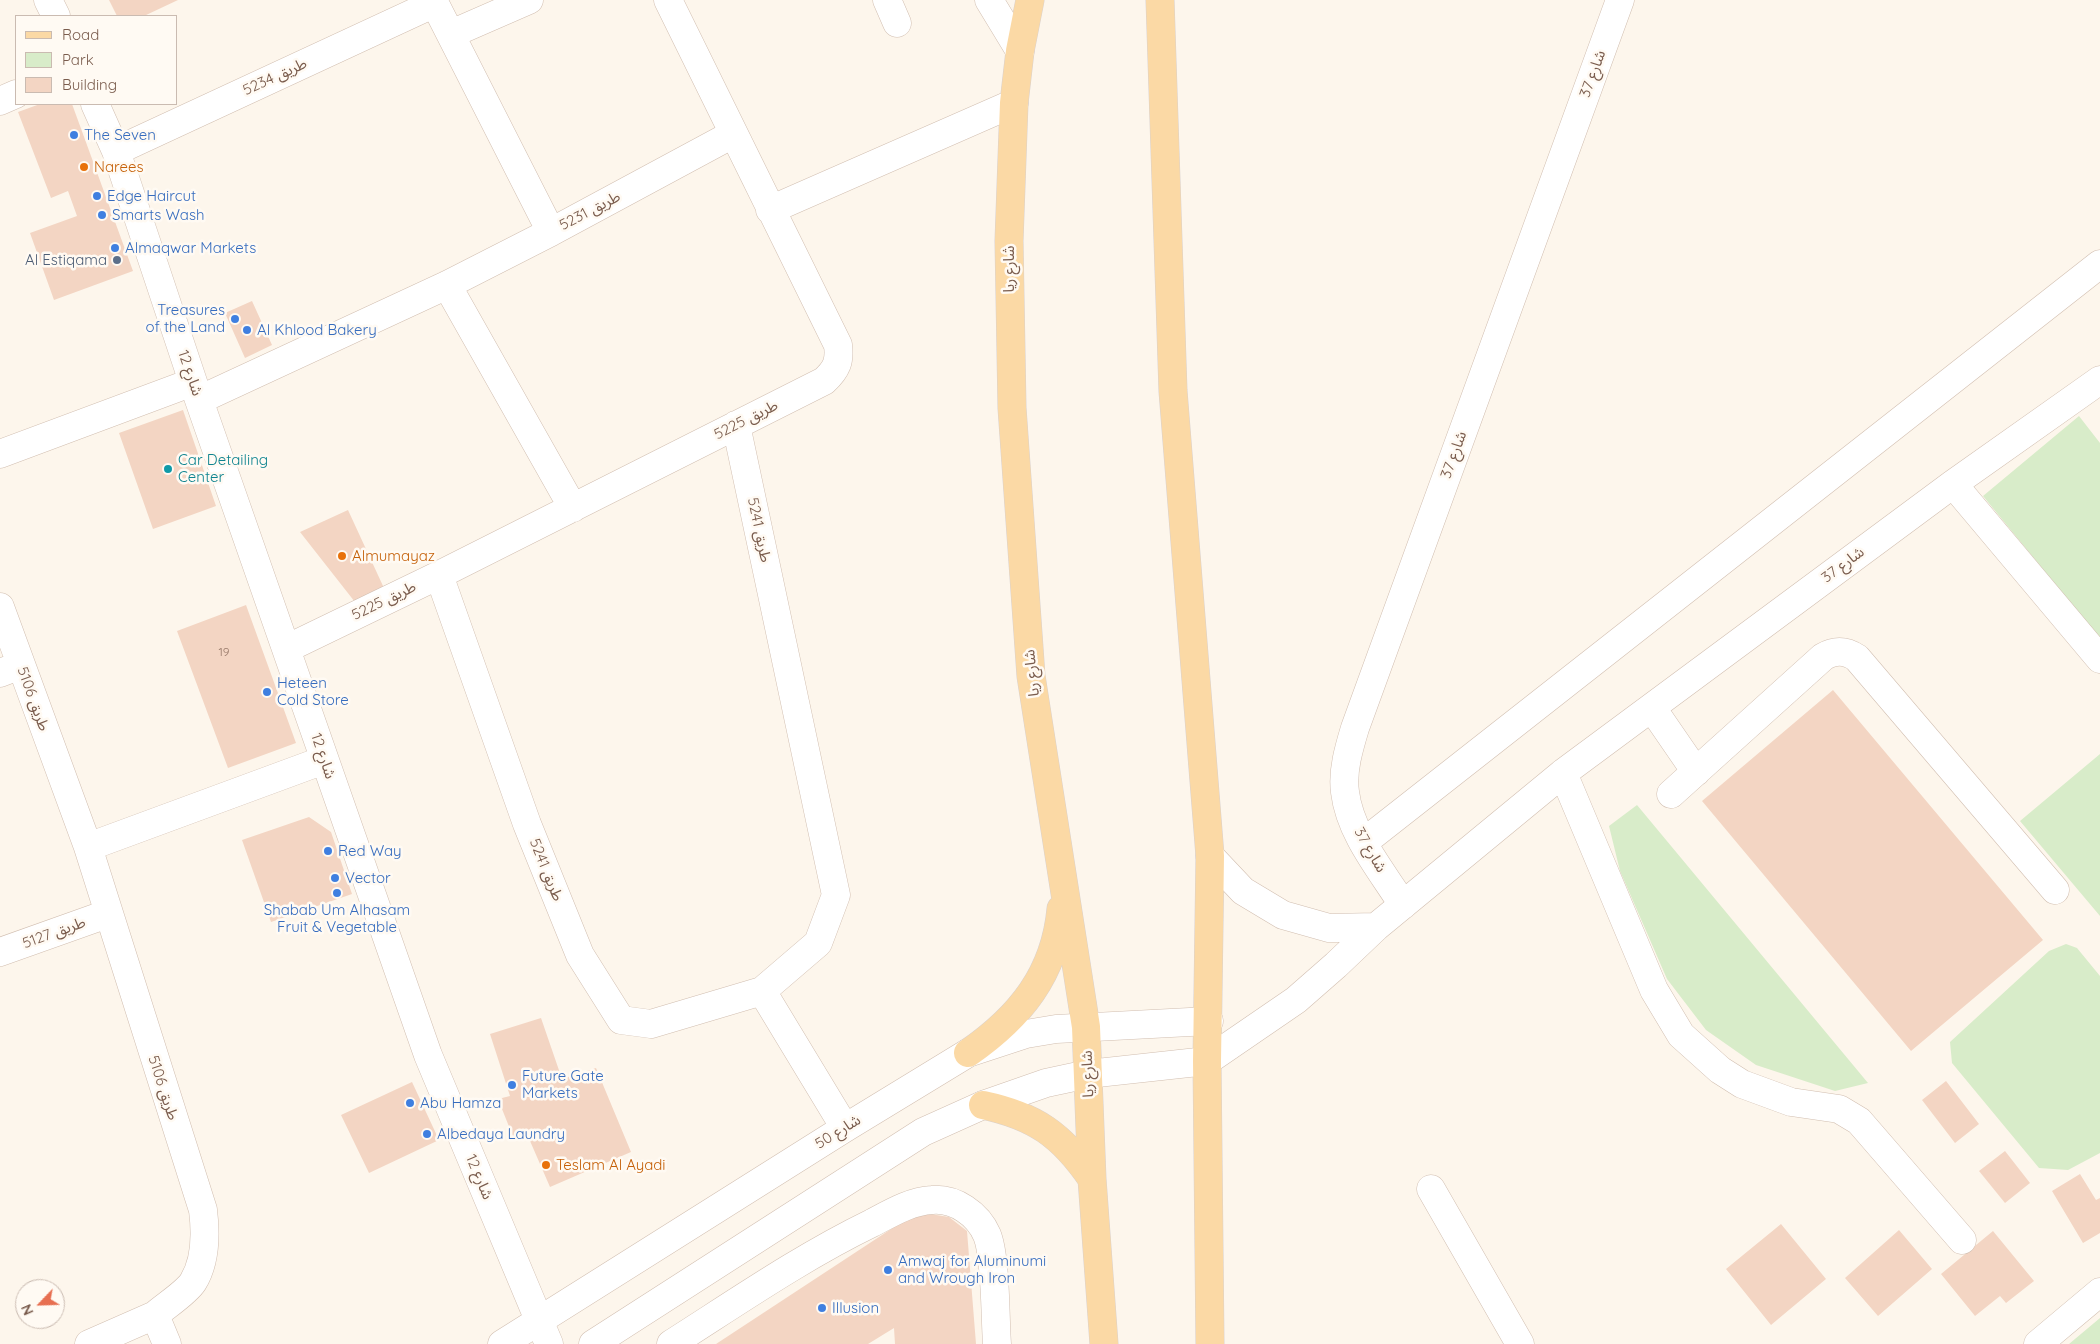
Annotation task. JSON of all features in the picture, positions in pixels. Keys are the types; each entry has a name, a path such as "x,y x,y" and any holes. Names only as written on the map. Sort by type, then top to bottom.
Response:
{"main road":[{"name":"شارع ريا","path":"1030,0 1020,51 1014,103 1009,241 1012,408 1031,676 1086,1027 1092,1179 1104,1344"},
{"path":"1160,0 1173,391 1210,856 1207,1061 1210,1344"},
{"path":"968,1053 994,1035 1017,1012 1040,979 1050,958 1060,927 1063,896 1061,863"},
{"path":"983,1104 1035,1121 1058,1136 1077,1156 1092,1179"}],"street":[{"path":"48,0 56,15"},
{"path":"450,34 529,0"},
{"name":"طريق 5225","path":"286,649 824,381 834,371 840,358 838,344 770,210 668,0"},
{"path":"989,0 1020,51"},
{"name":"شارع 37","path":"1403,905 1364,842 1352,818 1345,792 1347,757 1355,728 1620,0"},
{"name":"طريق 5234","path":"116,151 434,2 551,232"},
{"path":"0,101 15,94"},
{"path":"770,210 1014,103"},
{"name":"شارع 12","path":"95,105 116,151 196,391 428,1055 545,1332"},
{"name":"طريق 5231","path":"0,454 196,391 447,285 551,232 733,134"},
{"path":"1364,842 2100,264"},
{"path":"447,285 572,508"},
{"name":"شارع 37","path":"1207,1061 1296,1000 1376,927 1563,773 1953,484 2100,380"},
{"name":"طريق 5241","path":"439,574 528,824 580,955 620,1020 652,1024 762,991 818,943 836,896 736,425"},
{"path":"1953,484 2100,659"},
{"name":"طريق 5106","path":"0,606 11,669 88,848 107,914 203,1210 205,1229 204,1253 193,1282 155,1315"},
{"path":"1670,794 1822,657 1831,652 1849,653 1857,658 2055,890"},
{"path":"1652,708 1696,772"},
{"path":"88,848 324,760"},
{"path":"1563,773 1654,990 1681,1035 1720,1070 1742,1084 1791,1102 1839,1109 1859,1121 1962,1240"},
{"path":"1210,856 1242,891 1283,915 1329,928 1376,927"},
{"name":"طريق 5127","path":"0,952 107,914"},
{"path":"762,991 845,1128"},
{"name":"شارع 50","path":"502,1344 545,1332 845,1128 968,1053 1026,1034 1086,1027 1209,1020"},
{"path":"593,1344 923,1132 983,1104 1046,1083 1088,1074 1207,1061"},
{"path":"1431,1190 1520,1344"},
{"path":"671,1344 840,1239 911,1204 933,1200 955,1203 974,1216 986,1234 991,1256 998,1344"},
{"path":"2038,1344 2100,1292"},
{"path":"89,1344 155,1315 167,1344"}],"green space":[{"path":"2079,416 2100,443 2100,639 1983,496"},
{"path":"2100,754 2100,916 2020,821"},
{"path":"1637,805 1868,1083 1835,1091 1756,1065 1706,1030 1667,979 1620,871 1609,826"},
{"path":"2066,944 2077,948 2100,976 2100,1153 2068,1170 2039,1168 1952,1063 1950,1042 2049,951"},
{"path":"2100,1318 2100,1344 2069,1344"}],"building":[{"path":"109,0 178,0 146,15 116,15"},
{"path":"37,105 72,105 133,271 54,300 30,233 77,216 68,191 51,198 18,112"},
{"path":"252,301 272,345 245,358 225,313"},
{"name":"Car Detailing Center","path":"183,410 216,506 153,529 119,433"},
{"path":"348,510 389,599 362,611 300,532"},
{"path":"246,605 296,743 228,768 177,631"},
{"path":"1833,690 2043,940 1911,1051 1702,801"},
{"path":"309,817 331,832 352,894 271,922 242,840"},
{"path":"541,1018 562,1079 596,1068 631,1152 550,1187 527,1134 514,1139 498,1099 510,1096 490,1034"},
{"path":"1946,1081 1979,1124 1955,1143 1922,1100"},
{"path":"412,1082 439,1140 369,1173 341,1115"},
{"path":"2005,1151 2030,1183 2005,1203 1979,1171"},
{"path":"2080,1174 2096,1200 2100,1198 2100,1233 2083,1243 2052,1191"},
{"path":"917,1212 949,1217 967,1231 976,1344 895,1344 894,1328 868,1344 716,1344"},
{"path":"1781,1224 1826,1279 1771,1325 1726,1269"},
{"path":"1899,1230 1932,1269 1878,1316 1845,1278"},
{"path":"1993,1231 2034,1281 2006,1303 2000,1296 1975,1316 1941,1274"}],"place":[{"name":"The Seven","path":"74,135"},
{"name":"Narees","path":"84,167"},
{"name":"Edge Haircut","path":"97,196"},
{"name":"Smarts Wash","path":"102,215"},
{"name":"Almaqwar Markets","path":"115,248"},
{"name":"Al Estiqama","path":"117,260"},
{"name":"Treasures of the Land","path":"235,319"},
{"name":"Al Khlood Bakery","path":"247,330"},
{"name":"Car Detailing Center","path":"168,469"},
{"name":"Almumayaz","path":"342,556"},
{"name":"Heteen Cold Store","path":"267,692"},
{"name":"Red Way","path":"328,851"},
{"name":"Vector","path":"335,878"},
{"name":"Shabab Um Alhasam Fruit & Vegetable","path":"337,893"},
{"name":"Future Gate Markets","path":"512,1085"},
{"name":"Abu Hamza","path":"410,1103"},
{"name":"Albedaya Laundry","path":"427,1134"},
{"name":"Teslam Al Ayadi","path":"546,1165"},
{"name":"Amwaj for Aluminumi and Wrough Iron","path":"888,1270"},
{"name":"Illusion","path":"822,1308"}]}
